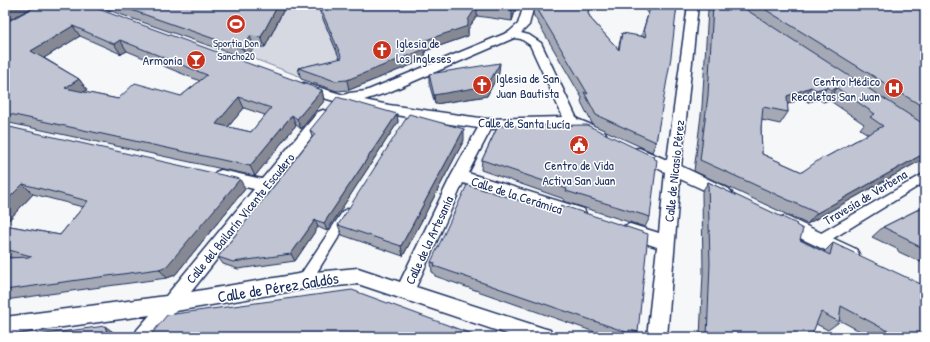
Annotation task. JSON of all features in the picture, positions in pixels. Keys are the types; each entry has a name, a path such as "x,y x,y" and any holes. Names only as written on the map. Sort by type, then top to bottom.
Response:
{"street":[{"path":"336,98 367,95 384,89 513,34 523,25 529,5"},
{"name":"Calle de Nicasio Pérez","path":"657,337 674,169 693,5"},
{"path":"513,34 525,37 535,43 572,122"},
{"name":"Calle de Santa Lucía","path":"292,82 336,98 389,110 487,124 572,122 608,139"},
{"path":"384,89 381,98 389,110"},
{"name":"Calle del Bailarín Vicente Escudero","path":"144,337 336,98"},
{"path":"402,127 411,113"},
{"name":"Calle de la Artesanía","path":"404,292 459,176 487,124"},
{"path":"630,149 736,200"},
{"path":"204,172 266,186"},
{"name":"Calle de la Cerámica","path":"459,176 592,219"},
{"name":"Travesía de Verbena","path":"820,240 925,177"},
{"path":"304,282 351,207"},
{"path":"771,216 862,260"},
{"path":"614,226 666,243"},
{"name":"Calle de Pérez Galdós","path":"5,326 170,304 304,282 358,276 543,337"}],"shaded area":[{"path":"286,5 317,5 344,69 325,86 257,60 250,53 254,47 265,47"}],"building":[{"path":"38,5 87,5 322,90 297,119 292,115 250,166 5,113 5,23","holes":["73,26 114,44 120,40 207,75 181,96 135,83 118,99 65,88 79,79 31,51","239,97 271,108 251,132 216,124"]},
{"path":"117,5 278,5 261,37 250,36 243,49"},
{"name":"Iglesia de los Ingleses","path":"319,5 515,5 512,11 477,6 468,20 468,26 420,42 425,49 347,80 335,81 298,68 342,58"},
{"path":"535,5 589,5 588,13 591,19 619,50 622,33 646,37 644,28 651,5 677,5 671,57 656,142 596,115 584,92 588,94"},
{"path":"713,5 739,5 925,125 925,153 817,213 700,160 708,95","holes":["811,87 816,90 827,87 832,90 837,88 875,114 870,117 883,126 824,158 823,157 802,172 762,154 761,128 763,107 788,112 787,96"]},
{"path":"758,5 917,5 925,8 925,108"},
{"path":"500,63 487,86 434,95 429,74"},
{"path":"337,97 397,114 324,223 315,220 291,254 233,262 218,257 315,134 310,130"},
{"path":"409,114 464,129 401,246 338,225"},
{"path":"587,125 654,157 653,158 657,160 650,217 566,191 567,189 482,160 498,126"},
{"path":"5,126 240,179 167,266 159,269 5,290 5,258 31,256 5,249 5,225 60,235 88,201 23,184 5,202"},
{"path":"708,182 797,224 796,225 803,229 800,240 830,255 833,243 925,286 925,337 899,337 841,306 839,322 821,312 811,337 707,337 710,264"},
{"path":"467,185 559,212 561,205 648,234 638,332 629,330 629,333 434,266 435,263 431,262"},
{"path":"925,206 925,249 883,227"},
{"path":"352,290 480,337 149,337 167,315"},
{"path":"105,326 108,337 23,337"}],"place":[{"name":"Sportia Don Sancho20","path":"236,24"},
{"name":"Iglesia de los Ingleses","path":"382,50"},
{"name":"Armonía","path":"196,60"},
{"name":"Iglesia de San Juan Bautista","path":"482,85"},
{"name":"Centro Médico Recoletas San Juan","path":"894,88"},
{"name":"Centro de Vida Activa San Juan","path":"579,145"}]}
